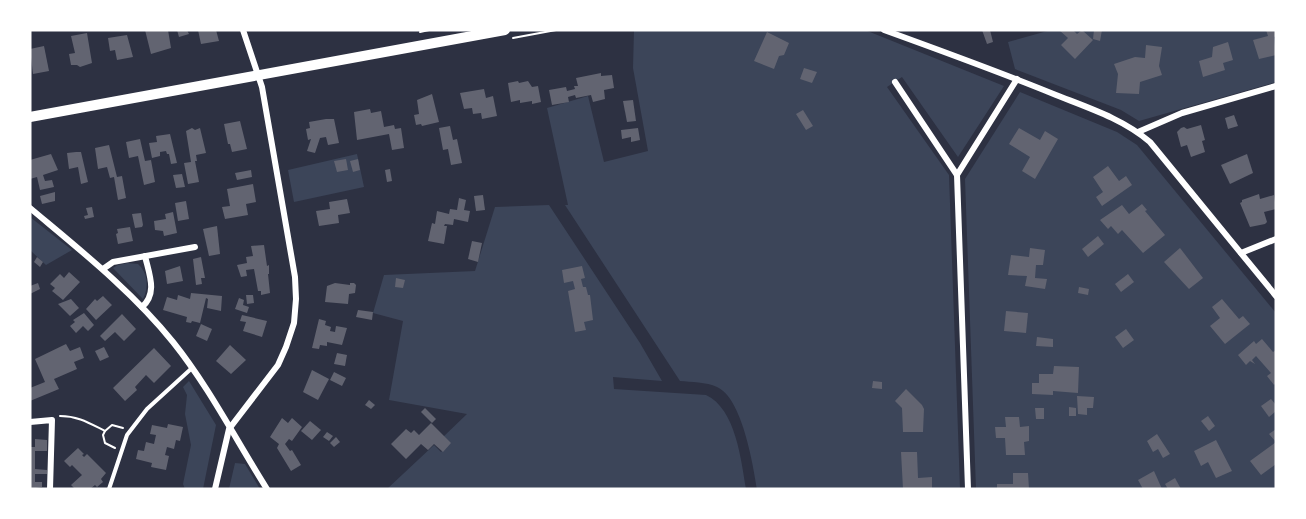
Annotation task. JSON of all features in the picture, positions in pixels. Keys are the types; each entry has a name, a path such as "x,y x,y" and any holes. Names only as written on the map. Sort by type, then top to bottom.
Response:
{"main road":[{"path":"30,117 505,30"}],"street":[{"path":"215,489 229,429 279,364 294,323 296,299 294,266 262,87 243,30"},
{"path":"884,30 1017,79 1116,120 1138,132 1150,142 1276,296"},
{"path":"957,175 1017,79"},
{"path":"895,82 957,175 968,489"},
{"path":"1138,132 1182,113 1276,87"},
{"path":"30,208 103,269 142,307 173,342 192,368 267,489"},
{"path":"1241,253 1276,239"},
{"path":"103,269 114,262 195,247"},
{"path":"142,307 150,299 152,291 145,256"},
{"path":"30,422 51,424 50,489"}],"lane":[{"path":"109,489 127,435 151,405 192,368"}],"path":[{"path":"51,424 60,416 72,416 83,419 105,431"},
{"path":"122,447 114,448 105,443 103,435 108,427 116,425 122,427 127,435"}],"shaded area":[{"path":"634,30 865,30 1004,86 958,157 902,77 887,87 949,175 960,489 757,489 745,433 740,418 726,394 708,384 680,381 565,205 568,205 547,108 588,96 604,162 648,151 633,68"},
{"path":"1051,30 1276,30 1276,82 1139,121 1121,110 1015,69 1008,42"},
{"path":"1020,92 1117,132 1137,145 1276,313 1276,489 976,489 965,179"},
{"path":"357,154 364,187 294,202 288,170"},
{"path":"549,205 640,343 662,381 613,377 614,389 706,395 716,402 731,423 746,489 387,489 434,445 441,452 448,445 442,438 467,414 389,400 403,321 373,313 384,275 475,271 495,207"},
{"path":"30,217 72,250 46,265 30,250"},
{"path":"128,263 138,264 146,276 147,285 143,299 113,268"},
{"path":"189,381 216,425 203,489 185,489 183,484 191,445 185,414 187,395 183,387"},
{"path":"235,463 245,464 260,489 229,489"}],"building":[{"path":"145,30 168,30 171,48 151,54"},
{"path":"177,30 187,30 189,34 179,37"},
{"path":"198,30 216,30 219,41 201,44"},
{"path":"982,30 990,30 993,42 987,44"},
{"path":"1059,30 1073,30 1077,34 1082,30 1093,40 1075,59 1061,45 1068,38"},
{"path":"1094,30 1102,30 1100,41 1093,39"},
{"path":"1266,30 1276,30 1274,37 1276,55 1259,59 1253,40 1268,36"},
{"path":"767,32 789,43 784,55 779,56 774,69 754,61"},
{"path":"87,33 92,63 80,67 71,65 69,54 75,53 71,36"},
{"path":"127,35 133,57 117,60 115,50 110,51 108,38"},
{"path":"1228,42 1233,60 1223,63 1225,70 1203,77 1199,61 1212,57 1213,47"},
{"path":"1146,45 1162,47 1159,66 1162,75 1140,82 1139,94 1116,93 1118,74 1114,64 1135,57 1145,58"},
{"path":"44,46 49,71 33,74 30,49"},
{"path":"804,68 817,72 812,83 800,79"},
{"path":"601,73 601,76 612,75 614,88 604,90 605,99 593,102 591,95 576,98 575,95 568,97 569,102 552,105 549,90 566,87 567,91 575,89 574,86 578,86 576,78"},
{"path":"518,81 519,83 528,81 532,87 538,86 541,102 520,103 520,100 511,102 508,83"},
{"path":"484,89 486,98 493,96 497,116 482,119 481,113 473,114 472,108 464,109 460,93"},
{"path":"432,94 439,122 416,125 414,115 419,114 417,100"},
{"path":"633,100 636,121 627,122 623,101"},
{"path":"370,109 371,113 381,111 384,127 394,125 395,129 401,128 404,148 392,150 389,134 357,140 354,112"},
{"path":"803,110 813,126 806,130 796,114"},
{"path":"1234,115 1238,126 1228,129 1225,118"},
{"path":"334,119 339,143 328,145 326,137 320,138 315,153 307,151 311,139 308,140 306,129 310,128 309,122"},
{"path":"240,121 247,149 232,152 224,124"},
{"path":"1201,125 1205,152 1191,157 1187,145 1181,147 1177,132 1184,127 1187,129"},
{"path":"450,126 453,140 457,139 462,163 451,165 448,149 443,150 439,128"},
{"path":"192,128 195,130 200,128 206,153 196,155 199,182 188,184 184,163 191,162 186,131"},
{"path":"638,128 640,140 631,142 631,137 622,139 621,130"},
{"path":"1019,128 1040,140 1045,131 1058,139 1035,179 1022,171 1030,157 1009,144"},
{"path":"170,134 177,163 171,164 166,151 152,158 149,143 157,142 156,136"},
{"path":"140,139 145,161 151,160 155,182 144,185 138,156 129,158 126,142"},
{"path":"109,145 117,177 122,176 126,198 118,200 114,177 110,178 107,167 98,169 95,148"},
{"path":"81,152 88,182 81,184 78,167 69,169 67,153"},
{"path":"51,154 58,170 43,175 45,181 52,180 54,187 40,190 37,177 30,179 30,160"},
{"path":"1247,154 1253,173 1230,184 1221,165"},
{"path":"346,159 348,170 337,172 334,161"},
{"path":"358,159 360,170 353,172 350,161"},
{"path":"1108,166 1119,181 1126,176 1132,185 1102,206 1096,197 1103,192 1093,177"},
{"path":"390,169 392,181 387,182 385,170"},
{"path":"251,170 252,177 237,180 235,173"},
{"path":"182,174 185,187 176,188 173,175"},
{"path":"253,184 256,202 246,204 248,215 225,219 222,207 230,206 227,189"},
{"path":"55,192 55,201 42,204 40,196"},
{"path":"1259,194 1260,199 1274,195 1276,209 1264,212 1267,222 1265,224 1250,227 1240,203 1242,200"},
{"path":"483,195 485,210 476,211 474,196"},
{"path":"459,198 466,200 464,210 470,211 468,222 454,219 453,225 445,224 444,226 447,226 444,244 428,241 432,223 435,224 437,211 449,214 450,209 457,210"},
{"path":"347,199 350,213 338,215 339,223 319,226 316,211 330,209 329,202"},
{"path":"186,201 189,219 178,221 175,203"},
{"path":"1142,204 1165,235 1143,253 1122,230 1118,234 1111,226 1108,229 1100,220 1122,205 1129,214"},
{"path":"92,207 94,217 85,219 84,216 88,215 86,208"},
{"path":"173,212 177,233 164,236 163,231 155,230 154,221 166,219 165,214"},
{"path":"141,213 143,225 135,228 132,214"},
{"path":"217,226 220,254 209,256 203,229"},
{"path":"130,227 133,241 118,244 117,229"},
{"path":"1098,236 1104,244 1088,257 1082,249"},
{"path":"472,241 482,243 478,262 468,259"},
{"path":"264,245 267,266 269,265 270,293 261,295 261,291 258,291 254,269 246,270 247,276 241,277 237,265 247,263 246,257 253,256 251,246"},
{"path":"1030,248 1045,250 1043,265 1036,265 1035,278 1047,279 1045,289 1025,286 1027,276 1008,275 1011,255 1029,257"},
{"path":"1180,248 1203,278 1189,289 1164,262"},
{"path":"37,257 43,262 40,267 34,262"},
{"path":"201,257 205,278 201,278 202,284 196,285 193,259"},
{"path":"180,266 183,281 167,284 165,271"},
{"path":"582,266 585,278 581,279 583,287 586,287 590,295 593,320 584,322 586,330 575,332 568,291 575,289 573,281 564,283 562,270"},
{"path":"69,272 80,282 63,300 52,291 55,288 50,284 60,274 64,278"},
{"path":"1128,274 1134,282 1121,292 1115,284"},
{"path":"396,278 405,280 403,288 395,287"},
{"path":"38,283 40,289 30,294 30,286"},
{"path":"335,283 350,285 354,283 356,285 355,293 349,294 348,304 325,302 327,286"},
{"path":"1079,287 1089,289 1088,295 1078,293"},
{"path":"191,293 222,296 221,311 207,308 208,299 206,298 200,323 186,322 187,317 163,310 167,297 177,300 178,295 190,299"},
{"path":"246,295 253,295 254,303 247,304"},
{"path":"103,296 112,305 96,320 86,309 95,299 97,301"},
{"path":"239,298 244,300 243,305 249,307 247,313 235,309"},
{"path":"71,299 79,308 70,316 58,304"},
{"path":"1222,299 1239,319 1243,316 1250,324 1225,344 1210,326 1220,318 1212,307"},
{"path":"358,310 373,312 372,320 356,317"},
{"path":"1006,311 1028,313 1026,333 1004,331"},
{"path":"84,313 94,325 88,331 83,326 76,333 70,326 75,322 73,320"},
{"path":"122,314 136,329 124,341 115,332 105,341 100,336"},
{"path":"242,315 267,321 262,337 243,331 246,322 240,321"},
{"path":"319,319 326,321 325,325 331,327 330,331 335,332 336,326 347,328 342,345 327,342 327,346 320,345 319,349 312,348"},
{"path":"201,324 212,329 207,341 196,336"},
{"path":"1126,329 1134,340 1123,348 1115,337"},
{"path":"1037,337 1053,339 1053,347 1036,346"},
{"path":"1262,339 1273,352 1276,350 1276,383 1274,385 1267,376 1271,373 1256,356 1252,360 1255,364 1250,361 1246,365 1238,355 1254,341 1256,344"},
{"path":"66,344 70,351 80,347 84,358 74,362 77,369 54,379 59,389 30,401 30,388 45,382 35,359"},
{"path":"230,345 246,360 231,374 216,361"},
{"path":"104,347 109,357 100,361 95,351"},
{"path":"154,348 171,366 154,383 146,375 135,387 137,390 125,401 113,388"},
{"path":"337,353 347,355 345,366 334,364"},
{"path":"1054,366 1079,367 1078,393 1053,391 1053,395 1032,394 1032,383 1039,383 1039,374 1053,374"},
{"path":"312,370 329,379 318,400 303,392"},
{"path":"334,372 346,378 342,386 330,380"},
{"path":"873,381 882,382 882,389 872,388"},
{"path":"906,389 924,409 923,432 903,432 902,408 895,401"},
{"path":"1077,396 1094,397 1093,408 1087,408 1087,415 1078,414"},
{"path":"1271,399 1276,405 1276,411 1269,417 1261,406"},
{"path":"369,400 375,405 371,409 365,405"},
{"path":"1069,407 1076,408 1076,416 1069,416"},
{"path":"425,408 436,419 432,423 421,412"},
{"path":"1035,408 1044,408 1044,419 1036,419"},
{"path":"1208,416 1215,426 1209,431 1201,421"},
{"path":"1005,417 1019,417 1020,427 1029,426 1029,441 1024,442 1025,455 1006,455 1005,438 996,438 995,427 1006,427"},
{"path":"282,418 288,423 292,418 302,427 292,441 289,439 285,444 290,451 292,450 301,465 291,471 277,448 279,444 270,437"},
{"path":"310,421 321,430 312,440 301,431"},
{"path":"431,423 451,443 443,452 434,444 428,450 421,444 406,459 391,444 406,429 411,433 414,430 419,435"},
{"path":"168,424 183,427 180,441 176,440 174,449 167,447 165,455 169,456 166,470 151,467 152,463 136,459 138,450 144,451 146,442 154,444 156,435 150,434 152,425 167,428"},
{"path":"1276,429 1276,442 1269,434"},
{"path":"327,432 333,436 329,441 323,437"},
{"path":"1157,434 1170,454 1163,458 1158,449 1153,452 1147,441"},
{"path":"336,437 340,442 334,447 330,443"},
{"path":"35,439 47,440 47,451 35,451 35,469 47,470 47,474 35,474 35,482 42,482 42,487 30,489 30,447 35,447"},
{"path":"1216,440 1232,471 1216,478 1208,462 1201,466 1194,451"},
{"path":"1276,442 1276,464 1261,475 1250,461"},
{"path":"78,448 84,457 87,454 106,473 101,479 103,482 97,487 95,485 90,489 75,489 71,485 82,475 64,461"},
{"path":"901,452 917,452 918,478 932,477 932,489 903,489"},
{"path":"1154,471 1162,489 1143,489 1138,480"},
{"path":"1013,473 1028,473 1029,489 997,489 997,484 1013,484"},
{"path":"1175,478 1181,489 1168,489 1165,484"}]}
